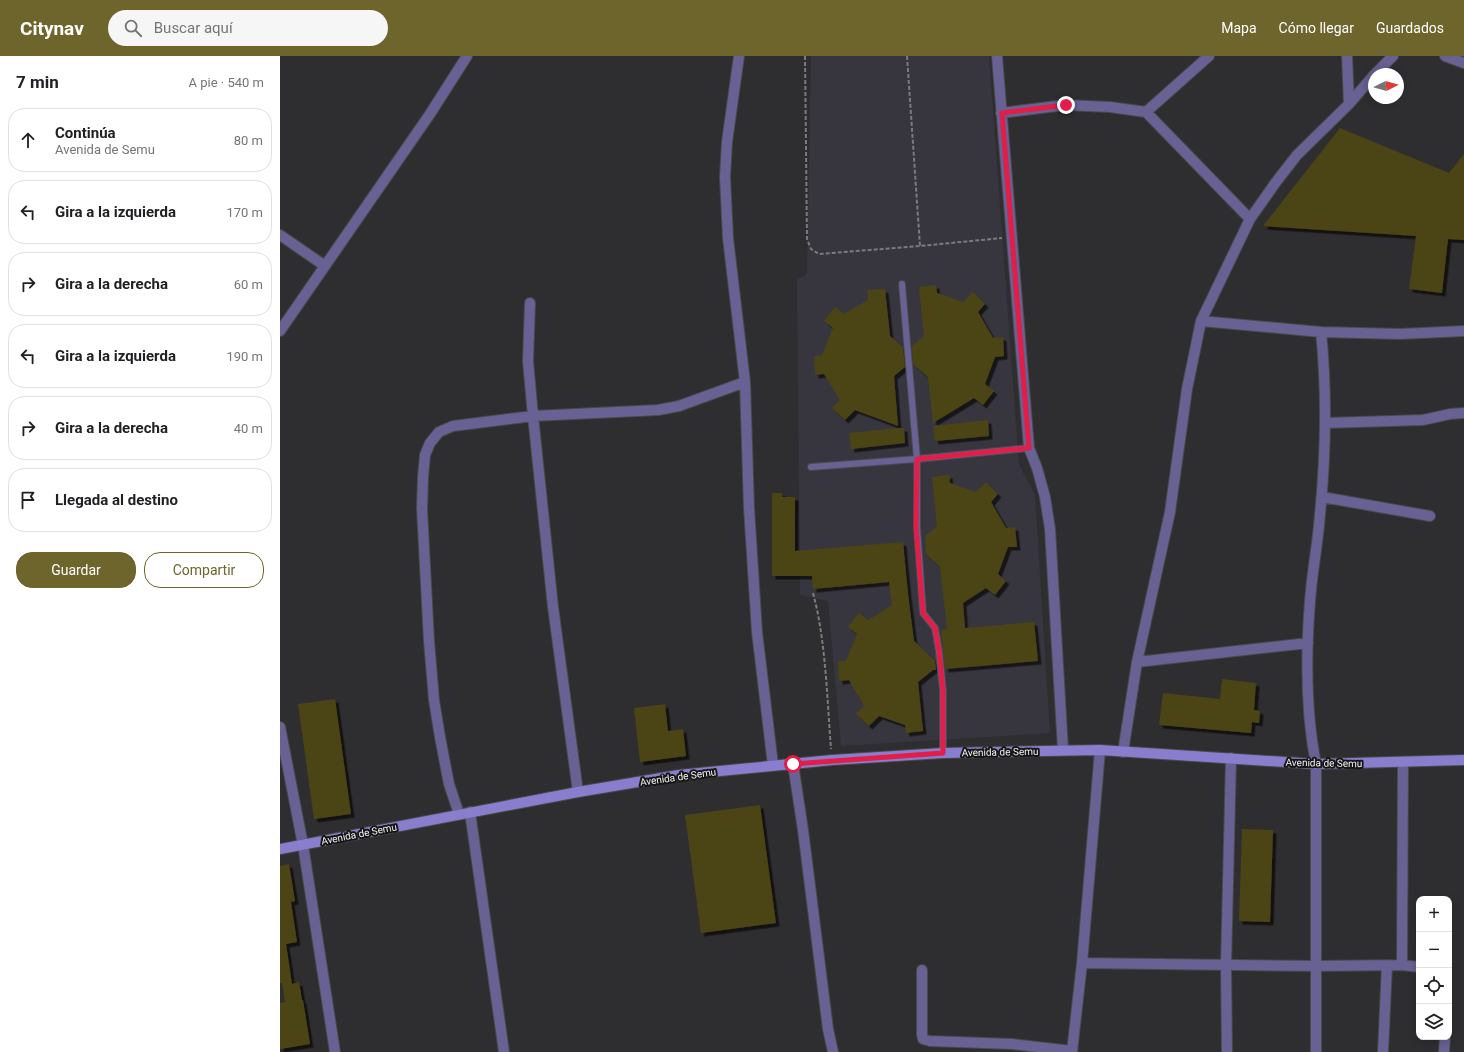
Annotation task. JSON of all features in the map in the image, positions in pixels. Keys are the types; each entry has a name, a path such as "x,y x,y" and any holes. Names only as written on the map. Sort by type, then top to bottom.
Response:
{"main road":[{"name":"Avenida de Semu","path":"280,849 458,814 679,775 832,760 943,753 1063,750 1100,750 1316,764 1403,763 1464,760"}],"street":[{"path":"280,331 430,114 467,56"},
{"path":"739,56 727,142 725,176 728,238 744,382 749,508 757,632 773,765"},
{"path":"997,56 1029,448 1037,468 1045,497 1050,529 1063,750"},
{"path":"1146,112 1209,56"},
{"path":"1348,56 1349,104"},
{"path":"1380,68 1393,56"},
{"path":"1445,56 1464,63"},
{"path":"1123,752 1137,662 1170,512 1186,389 1201,321 1250,219 1297,155 1349,104 1368,81"},
{"path":"1002,113 1066,105 1110,107 1146,112 1250,219"},
{"path":"280,235 325,266"},
{"path":"530,303 528,361 533,416 553,607 578,792"},
{"path":"1201,321 1321,332 1400,334 1464,331"},
{"path":"1316,1052 1316,764 1311,740 1308,643 1310,600 1322,497 1325,381 1321,332"},
{"path":"458,814 449,784 440,737 429,641 422,508 425,455 430,444 439,432 454,426 533,416 658,410 679,406 744,382"},
{"path":"1325,423 1423,420 1450,414 1464,413"},
{"path":"1322,497 1430,516"},
{"path":"1137,662 1308,643"},
{"path":"280,727 303,845 335,1052"},
{"path":"922,970 923,1039 930,1041 1012,1044 1072,1051 1082,963 1100,750"},
{"path":"1227,1052 1226,965 1231,758"},
{"path":"1402,965 1403,763"},
{"path":"793,764 803,830 827,1021 833,1052"},
{"path":"470,812 504,1052"},
{"path":"1082,963 1316,966 1402,965 1416,967"},
{"path":"1382,1052 1387,965"},
{"path":"1444,1052 1445,1040"}],"lane":[{"path":"902,284 917,459 916,527 923,613 935,628 939,651 943,691 943,753"},
{"path":"811,467 917,459 1029,448"}],"path":[{"path":"805,56 807,239 811,249 819,254 1011,238"},
{"path":"907,56 920,246"},
{"path":"813,593 818,613 832,760"}],"shaded area":[{"path":"811,56 989,56 1019,465 1035,495 1050,733 841,746 828,601 800,595 797,280 807,274"}],"building":[{"path":"1340,128 1449,173 1464,154 1464,240 1448,239 1442,293 1409,289 1416,236 1263,226"},
{"path":"936,285 937,293 963,302 973,292 985,304 978,312 993,338 1003,337 1004,356 995,357 985,384 994,391 983,405 974,398 933,423 928,377 913,364 912,346 924,336 919,287"},
{"path":"885,289 890,336 903,347 905,367 894,376 898,426 855,410 845,420 832,408 840,400 824,374 815,375 814,356 822,355 833,328 824,321 835,307 844,314 868,300 867,290"},
{"path":"988,420 989,436 935,441 933,426"},
{"path":"904,428 905,443 851,449 849,433"},
{"path":"949,475 950,483 976,492 986,482 998,494 991,502 1006,528 1015,527 1017,547 1008,547 998,574 1006,581 995,595 986,588 963,603 965,628 1034,622 1038,661 945,669 941,630 947,629 940,567 926,554 925,536 937,526 932,477"},
{"path":"772,493 782,493 782,497 795,497 795,551 903,542 914,641 935,661 936,670 933,670 918,682 923,731 906,733 905,725 879,716 869,726 856,714 864,706 849,680 839,681 838,661 846,661 857,634 848,627 859,613 868,620 892,605 889,582 813,589 812,576 772,576"},
{"path":"1222,679 1256,683 1254,710 1260,711 1259,723 1252,722 1251,733 1159,725 1163,693 1220,699"},
{"path":"335,699 351,814 314,819 298,704"},
{"path":"665,704 668,731 683,729 686,756 640,762 634,708"},
{"path":"760,805 776,923 701,933 685,815"},
{"path":"1242,829 1273,830 1270,922 1239,921"},
{"path":"289,864 295,901 291,902 297,942 286,944 292,984 299,982 310,1044 280,1049 280,1003 285,1002 282,983 280,983 280,866"}],"route":[{"path":"793,764 943,753 943,691 939,651 935,628 923,613 916,527 917,459 1029,448 1002,113 1066,105"}]}
